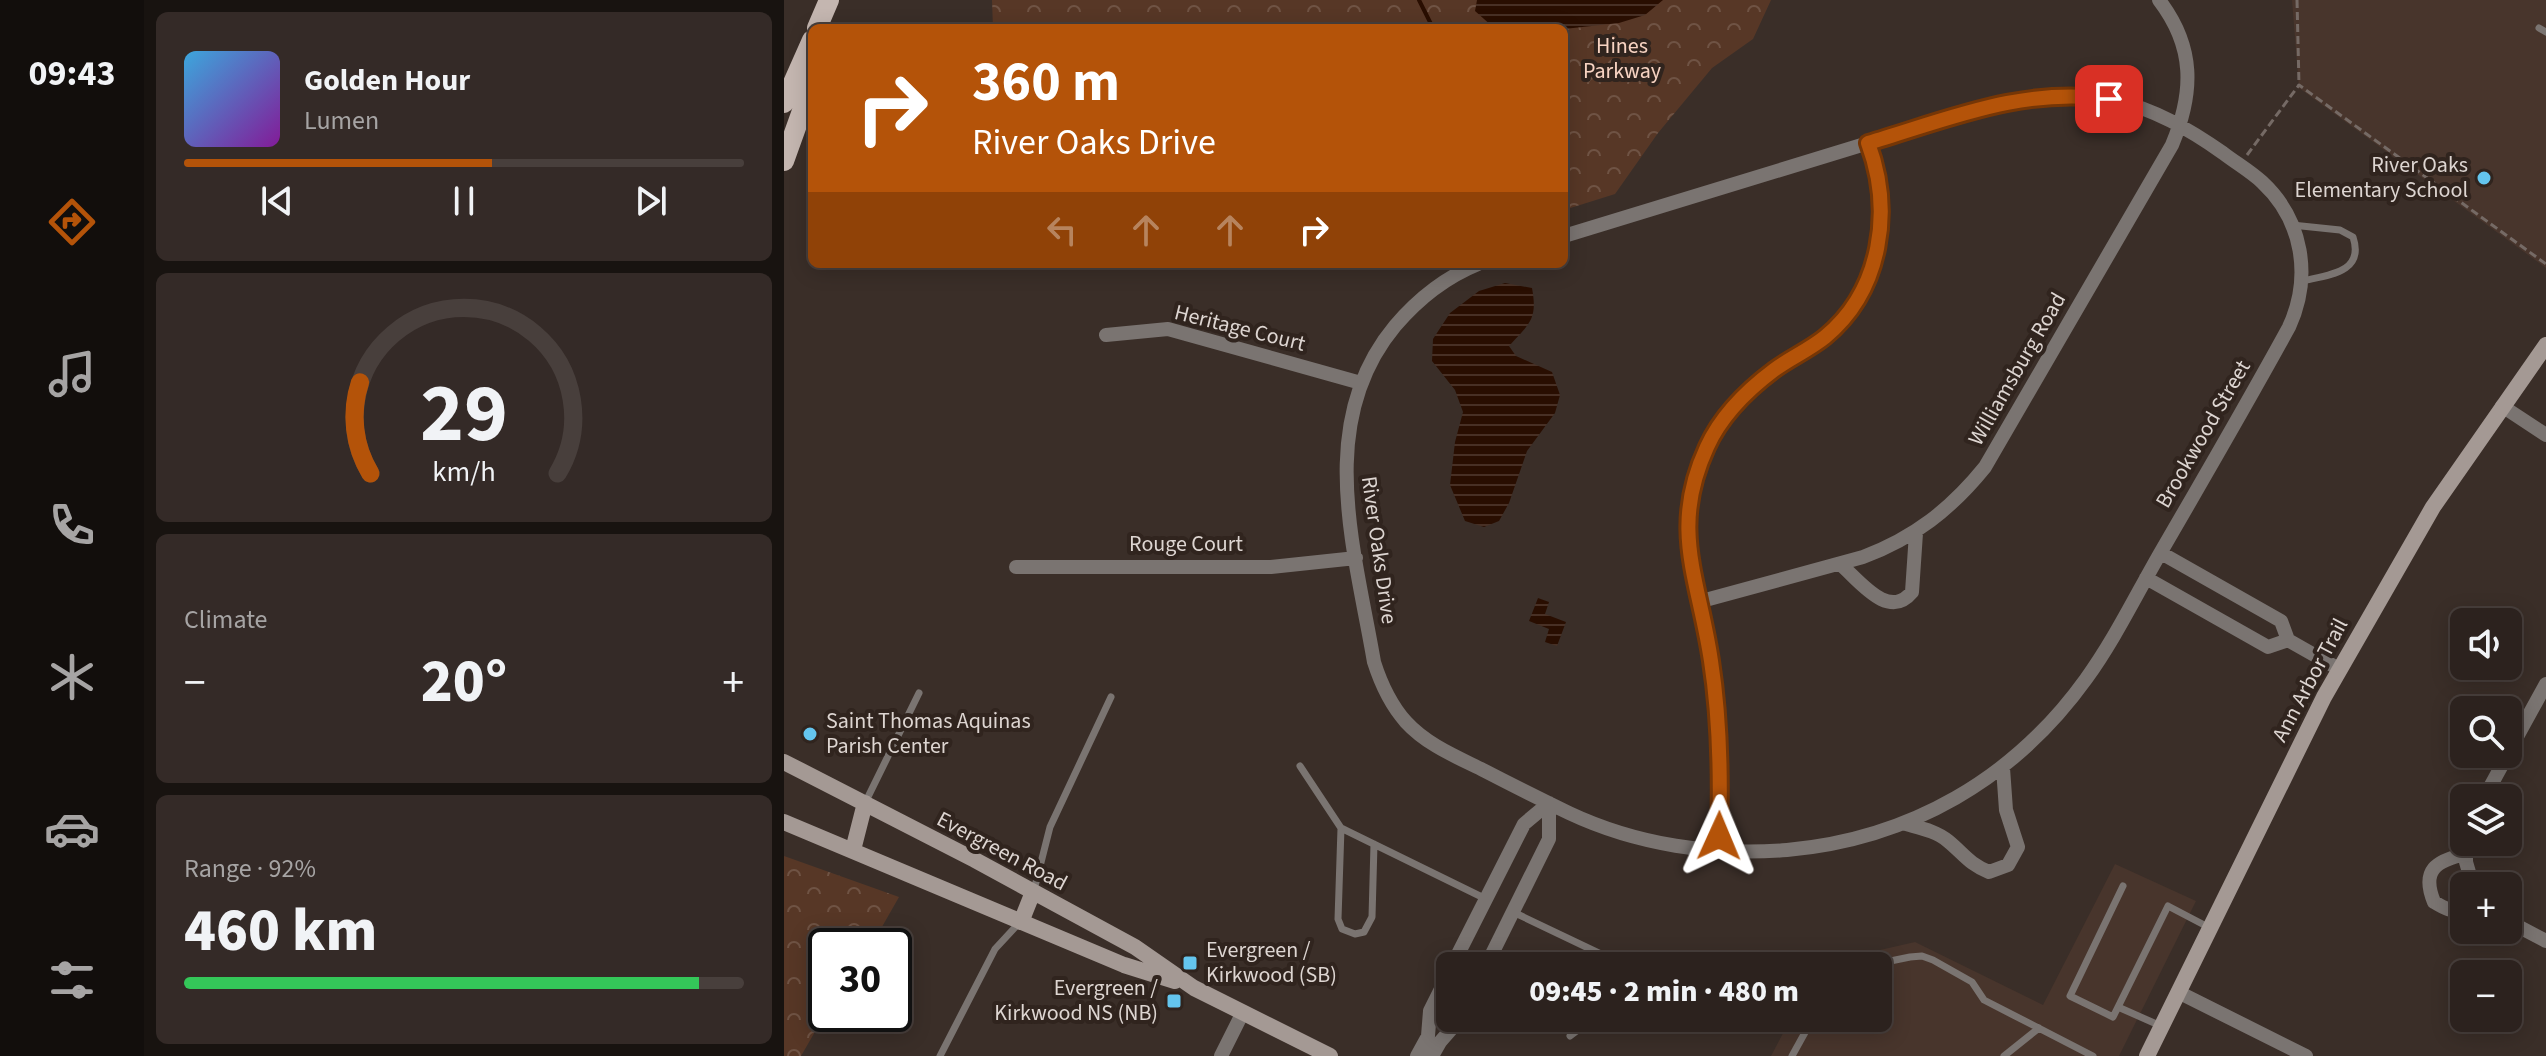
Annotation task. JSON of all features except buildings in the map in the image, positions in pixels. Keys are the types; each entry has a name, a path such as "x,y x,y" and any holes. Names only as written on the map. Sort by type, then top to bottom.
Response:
{"main road":[{"path":"819,24 829,0"},
{"path":"784,103 808,49"},
{"path":"784,161 808,94"}],"street":[{"name":"Williamsburg Road","path":"1698,602 1840,564 1887,548 1916,533 1957,499 1985,467 2172,145 2180,125 2188,90 2188,71 2179,35 2159,0"},
{"path":"1568,235 1999,103 2044,96 2084,96 2147,110 2180,125"},
{"name":"Brookwood Street","path":"1549,803 1601,827 1642,839 1719,851 1760,852 1804,848 1906,824 2003,768 2054,718 2086,680 2161,553 2289,327 2299,303 2301,256 2292,225 2276,197 2239,165 2180,125"},
{"path":"1719,851 1718,714 1711,659 1689,561 1688,520 1694,481 1709,443 1728,414 1751,388 1815,345 1839,324 1857,299 1871,270 1879,238 1882,206 1878,174 1868,143"},
{"name":"River Oaks Drive","path":"1471,268 1435,289 1404,315 1378,349 1361,383 1351,414 1345,461 1346,497 1374,662 1384,690 1397,711 1416,732 1436,747 1549,803"},
{"name":"Heritage Court","path":"1106,335 1168,329 1361,383"},
{"name":"Ann Arbor Trail","path":"2147,1056 2339,669 2433,507 2546,345"},
{"path":"2502,406 2546,435"},
{"path":"1840,564 1885,603 1896,604 1912,592 1916,533"},
{"path":"2161,553 2281,621 2288,640 2339,669"},
{"name":"Rouge Court","path":"1016,567 1271,567 1356,558"},
{"path":"2146,578 2268,647 2288,640"},
{"path":"2522,728 2546,684"},
{"name":"Evergreen Road","path":"784,762 1135,947 1194,988"},
{"path":"1906,824 1947,839 1970,864 1989,872 2008,865 2018,847 2006,810 2003,768"},
{"path":"853,850 865,803"},
{"path":"1459,952 1524,824 1549,803"},
{"path":"1493,952 1549,839 1549,803"},
{"name":"Evergreen Road","path":"784,822 1124,965 1194,988 1330,1056"},
{"path":"2450,910 2434,902 2428,881 2433,867 2452,856"},
{"path":"1021,922 1033,892"},
{"path":"2522,928 2546,941"},
{"path":"2178,992 2306,1056"},
{"path":"1417,1056 1428,1036 1430,1011 1436,999"},
{"path":"1221,1056 1243,1012"},
{"path":"1432,1056 1449,1032"}],"lane":[{"path":"2292,225 2340,230 2353,237 2357,249 2353,262 2342,272 2302,281"},
{"path":"865,803 919,693"},
{"path":"1033,892 1050,827 1111,697"},
{"path":"1300,766 1341,828 1486,899"},
{"path":"1341,828 1338,919 1342,929 1355,934 1364,932 1372,917 1374,844"},
{"path":"2123,886 2070,996 2113,1017 2168,906 2210,928"},
{"path":"1513,912 1597,952"},
{"path":"940,1056 995,949 1021,922"},
{"path":"1892,961 1922,956 1933,960 1972,982 1984,1000 2088,1055"},
{"path":"2118,1007 2161,1026"},
{"path":"2004,1056 2039,1028"},
{"path":"1570,1036 1575,1032"},
{"path":"1792,1056 1805,1032"}],"path":[{"path":"2239,165 2299,85 2297,0"},
{"path":"2299,85 2546,264"}],"shaded area":[{"path":"1477,0 1663,0 1645,15 1619,23 1568,29 1568,24 1490,24 1475,11"},
{"name":"River Oaks Elementary School","path":"2292,0 2546,0 2546,268 2299,88"},
{"path":"1505,283 1532,288 1534,299 1530,321 1509,346 1516,356 1552,372 1560,395 1555,413 1527,451 1509,503 1499,521 1484,527 1465,521 1450,485 1455,442 1463,412 1455,390 1432,361 1433,339 1450,313 1479,291"},
{"path":"1538,598 1549,602 1545,614 1566,622 1557,646 1545,642 1549,629 1529,621"},
{"path":"2115,864 2196,901 2119,1056 1771,1056 1784,1032 1892,1032 1892,952 1871,952 1915,942 2043,1005"}],"green space":[{"name":"Hines Parkway","path":"992,0 1771,0 1753,39 1712,68 1658,133 1615,194 1568,209 1568,24 993,24"},
{"path":"784,856 899,897 881,928 808,928 808,1032 815,1032 801,1056 784,1056"}],"waterway":[{"path":"1419,0 1431,24"}],"place":[{"name":"River Oaks Elementary School","path":"2484,178"},
{"name":"Saint Thomas Aquinas Parish Center","path":"810,734"},
{"name":"Evergreen / Kirkwood (SB)","path":"1190,963"},
{"name":"Evergreen / Kirkwood NS (NB)","path":"1174,1001"}],"route":[{"path":"1719,836 1718,714 1711,659 1689,561 1687,538 1689,502 1699,464 1709,443 1728,414 1751,388 1815,345 1839,324 1865,284 1876,254 1881,222 1881,190 1868,143 2025,98 2064,95 2109,99"}]}
